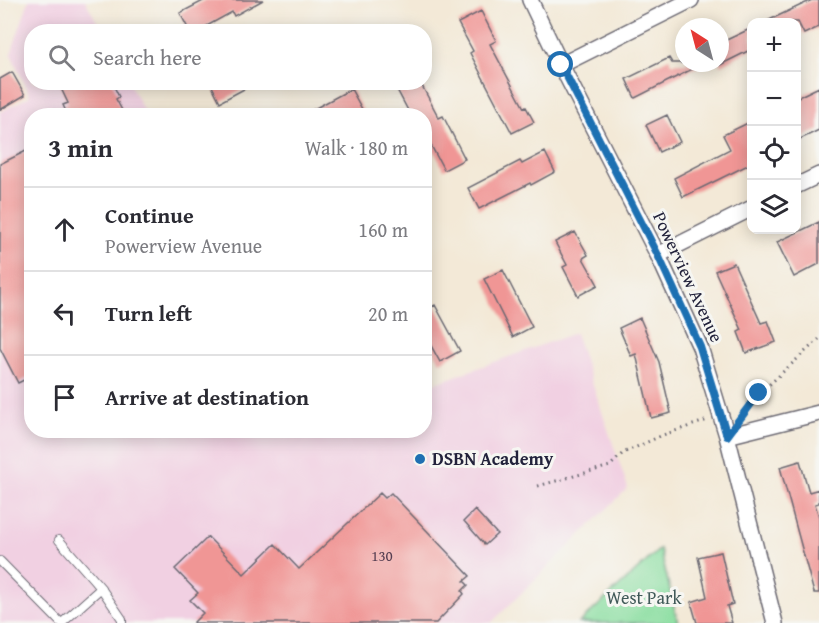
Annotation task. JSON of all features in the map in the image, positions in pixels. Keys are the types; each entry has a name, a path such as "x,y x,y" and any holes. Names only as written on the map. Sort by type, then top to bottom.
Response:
{"street":[{"name":"Powerview Avenue","path":"530,0 658,255 700,347 727,436 775,623"},
{"path":"561,65 691,0"},
{"path":"801,184 819,175"},
{"path":"658,255 747,210"},
{"path":"727,436 819,413"}],"lane":[{"path":"59,540 101,588 122,619 122,623"},
{"path":"0,561 62,623 101,588"}],"path":[{"path":"538,486 610,466 623,453 663,435 711,419 727,436 759,393 819,339"}],"shaded area":[{"name":"DSBN Academy","path":"29,0 85,0 98,24 24,24 24,83 11,54"},
{"name":"DSBN Academy","path":"27,90 133,90 142,108 24,108 24,438 432,438 432,384 575,333 628,488 491,623 0,623 0,112 30,96"}],"green space":[{"name":"West Park","path":"660,549 678,623 579,623"}],"building":[{"path":"205,0 263,0 234,16 232,12 210,24 186,24 180,13"},
{"path":"812,0 819,0 819,27 804,34 801,28 801,18 774,18"},
{"path":"481,11 496,41 490,44 524,108 526,107 534,122 512,133 470,53 473,51 458,23"},
{"path":"747,30 747,52 729,60 729,39"},
{"path":"669,58 672,63 675,63 675,72 686,72 635,98 626,79"},
{"path":"12,72 25,95 0,110 0,79"},
{"path":"819,87 819,130 801,139 801,126 801,96"},
{"path":"62,90 116,90 119,97 116,99 121,108 64,108 63,105 68,103"},
{"path":"214,90 242,90 220,102"},
{"path":"352,90 361,108 316,108"},
{"path":"397,90 424,90 439,118 443,116 465,159 444,170 432,147 432,108 407,108"},
{"path":"667,115 680,142 659,152 646,125"},
{"path":"747,123 747,165 683,197 674,178 730,149 723,135"},
{"path":"24,152 24,380 18,383 0,348 0,164"},
{"path":"545,152 555,172 479,209 468,188 520,161 522,164"},
{"path":"819,222 819,264 794,277 777,242 794,234 801,234 801,231"},
{"path":"575,232 588,255 583,258 598,285 578,296 563,267 567,265 555,242"},
{"path":"734,263 761,323 768,321 776,342 746,353 738,332 742,330 715,271"},
{"path":"503,270 532,327 513,337 484,279"},
{"path":"435,305 460,351 440,362 432,348 432,307"},
{"path":"640,318 659,362 671,413 651,418 636,354 631,356 619,328"},
{"path":"800,461 809,492 819,489 819,503 815,504 819,517 819,593 814,593 780,467"},
{"path":"380,493 385,498 391,493 470,576 464,581 468,585 462,591 464,594 436,623 193,623 203,613 190,600 198,593 175,569 208,537 244,574 275,544 299,569"},
{"path":"475,510 497,534 485,545 464,521"},
{"path":"721,552 733,604 727,606 732,623 697,623 691,602 707,597 698,557"}],"place":[{"name":"DSBN Academy","path":"420,459"}],"route":[{"path":"561,65 658,255 700,347 727,436 759,393"}]}
